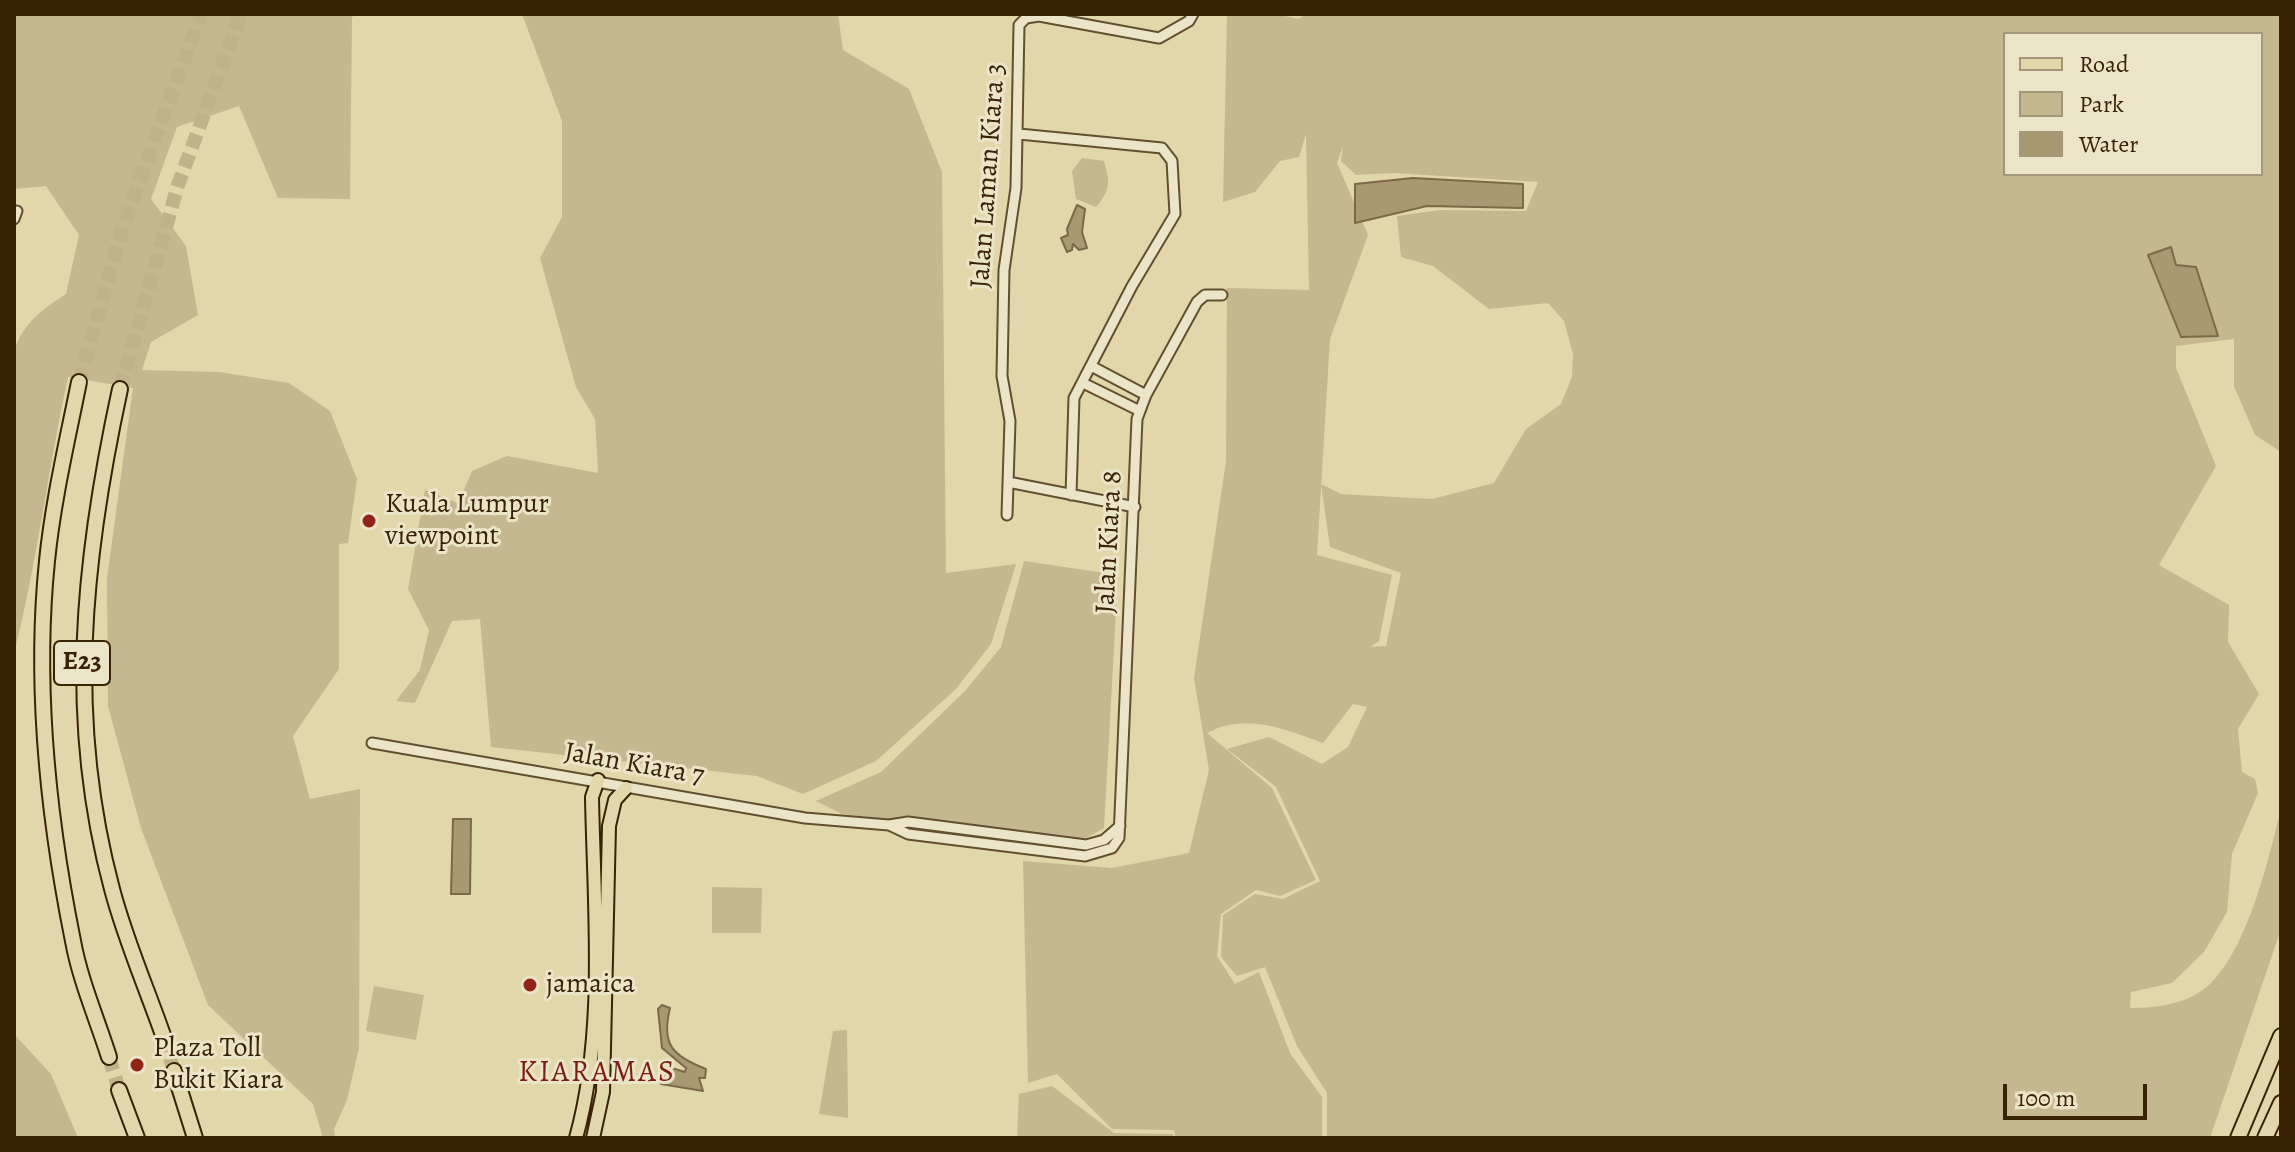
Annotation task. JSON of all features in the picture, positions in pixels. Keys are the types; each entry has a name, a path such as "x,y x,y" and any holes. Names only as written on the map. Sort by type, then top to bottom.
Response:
{"highway":[{"name":"E23","path":"79,382 47,561 42,654 44,724 49,790 73,944 109,1057"},
{"name":"E23","path":"120,389 97,496 86,582 82,666 85,732 91,791 112,891 164,1038"},
{"path":"2238,1138 2281,1036"},
{"path":"174,1071 195,1138"},
{"path":"119,1090 137,1138"},
{"path":"2265,1138 2281,1103"}],"main road":[{"path":"576,1138 589,1090 593,998 592,797 598,780"},
{"path":"593,1138 603,1092 609,826 615,800 626,788"}],"street":[{"name":"Jalan Laman Kiara 3","path":"1007,515 1010,421 1002,376 1004,270 1016,188 1019,25 1026,18 1039,16 1159,38 1189,21 1193,14"},
{"path":"1019,134 1162,148 1172,161 1175,214 1074,398 1071,495"},
{"name":"Jalan Kiara 8","path":"889,825 908,834 1085,856 1112,848 1119,838 1140,411 1197,302 1205,295 1222,295"},
{"path":"1091,366 1146,395"},
{"path":"1083,383 1140,411"},
{"path":"1008,482 1135,507"},
{"name":"Jalan Kiara 7","path":"372,743 805,818 889,825"}],"green space":[{"path":"14,14 357,14 352,17 350,199 278,198 239,106 177,127 151,199 186,246 198,315 151,342 142,370 219,372 289,383 330,411 357,479 348,543 339,544 339,669 293,736 310,799 360,789 359,1048 347,1100 334,1129 335,1138 323,1138 313,1104 208,1005 141,828 108,706 107,578 133,388 68,377 14,654 14,350 35,318 66,294 79,235 46,186 14,189"},
{"path":"522,14 838,14 843,50 909,89 942,172 946,573 1016,564 991,644 956,689 876,761 803,794 757,776 491,747 480,619 452,621 415,703 396,701 420,670 429,630 408,589 425,490 458,503 472,471 507,456 598,473 595,419 576,387 540,258 562,217 562,121"},
{"path":"1227,14 1275,14 1299,19 1305,14 2281,14 2281,452 2255,435 2234,386 2234,339 2176,346 2176,368 2216,466 2159,565 2229,605 2228,642 2259,694 2238,729 2242,772 2255,779 2258,793 2232,854 2227,912 2204,952 2172,983 2131,992 2130,1008 2151,1007 2172,1004 2202,991 2210,984 2223,968 2246,926 2281,808 2281,929 2210,1138 1327,1138 1327,1093 1297,1046 1265,967 1237,976 1221,957 1223,915 1255,894 1283,899 1320,881 1276,787 1227,749 1269,737 1322,764 1348,747 1367,707 1353,704 1323,743 1280,728 1250,723 1221,727 1207,733 1272,788 1316,880 1280,896 1256,890 1221,914 1217,956 1235,984 1259,972 1290,1053 1322,1097 1322,1138 1176,1138 1174,1130 1112,1129 1057,1074 1028,1083 1023,861 1112,868 1189,853 1209,770 1194,678 1226,461 1227,288 1309,290 1306,134 1299,157 1280,161 1255,192 1223,202","holes":["1343,146 1341,161 1356,175 1393,173 1538,182 1526,211 1440,210 1397,216 1401,257 1433,266 1489,309 1548,303 1564,321 1573,354 1572,377 1561,404 1526,429 1494,483 1432,499 1341,494 1321,484 1330,339 1368,235 1337,163","1321,485 1330,547 1401,573 1386,646 1370,647 1379,641 1392,575 1317,555"]},
{"path":"1082,158 1104,161 1108,186 1096,207 1076,199 1072,171"},
{"path":"1024,561 1118,575 1104,828 1079,842 842,814 816,801 881,772 965,691 1001,647"},
{"path":"712,887 762,888 761,933 712,933"},
{"path":"374,986 424,995 416,1040 366,1031"},
{"path":"847,1030 848,1118 819,1114 833,1031"},
{"path":"14,1034 51,1074 78,1138 14,1138"},
{"path":"1052,1086 1114,1133 1173,1134 1174,1138 1017,1138 1019,1094"}],"water":[{"path":"1413,178 1523,184 1523,208 1427,206 1355,223 1355,184"},
{"path":"1077,205 1085,209 1082,232 1087,248 1079,250 1073,244 1072,250 1067,252 1061,238 1068,235 1067,229"},
{"path":"2171,247 2176,265 2196,267 2218,336 2181,337 2148,255"},
{"path":"453,819 471,819 470,894 451,894"},
{"path":"662,1005 670,1008 667,1031 672,1047 685,1059 706,1069 705,1078 699,1078 703,1091 661,1084 665,1066 685,1072 686,1068 662,1048 658,1009"}],"tunnel":[{"path":"79,382 123,226 201,14"},
{"path":"120,389 178,185 241,14"},
{"path":"164,1038 174,1071"},
{"path":"109,1057 119,1090"}],"place":[{"name":"Kuala Lumpur viewpoint","path":"369,521"},
{"name":"jamaica","path":"530,985"},
{"name":"Plaza Toll Bukit Kiara","path":"137,1065"}],"district":[{"name":"KIARAMAS","path":"597,1074"}]}
